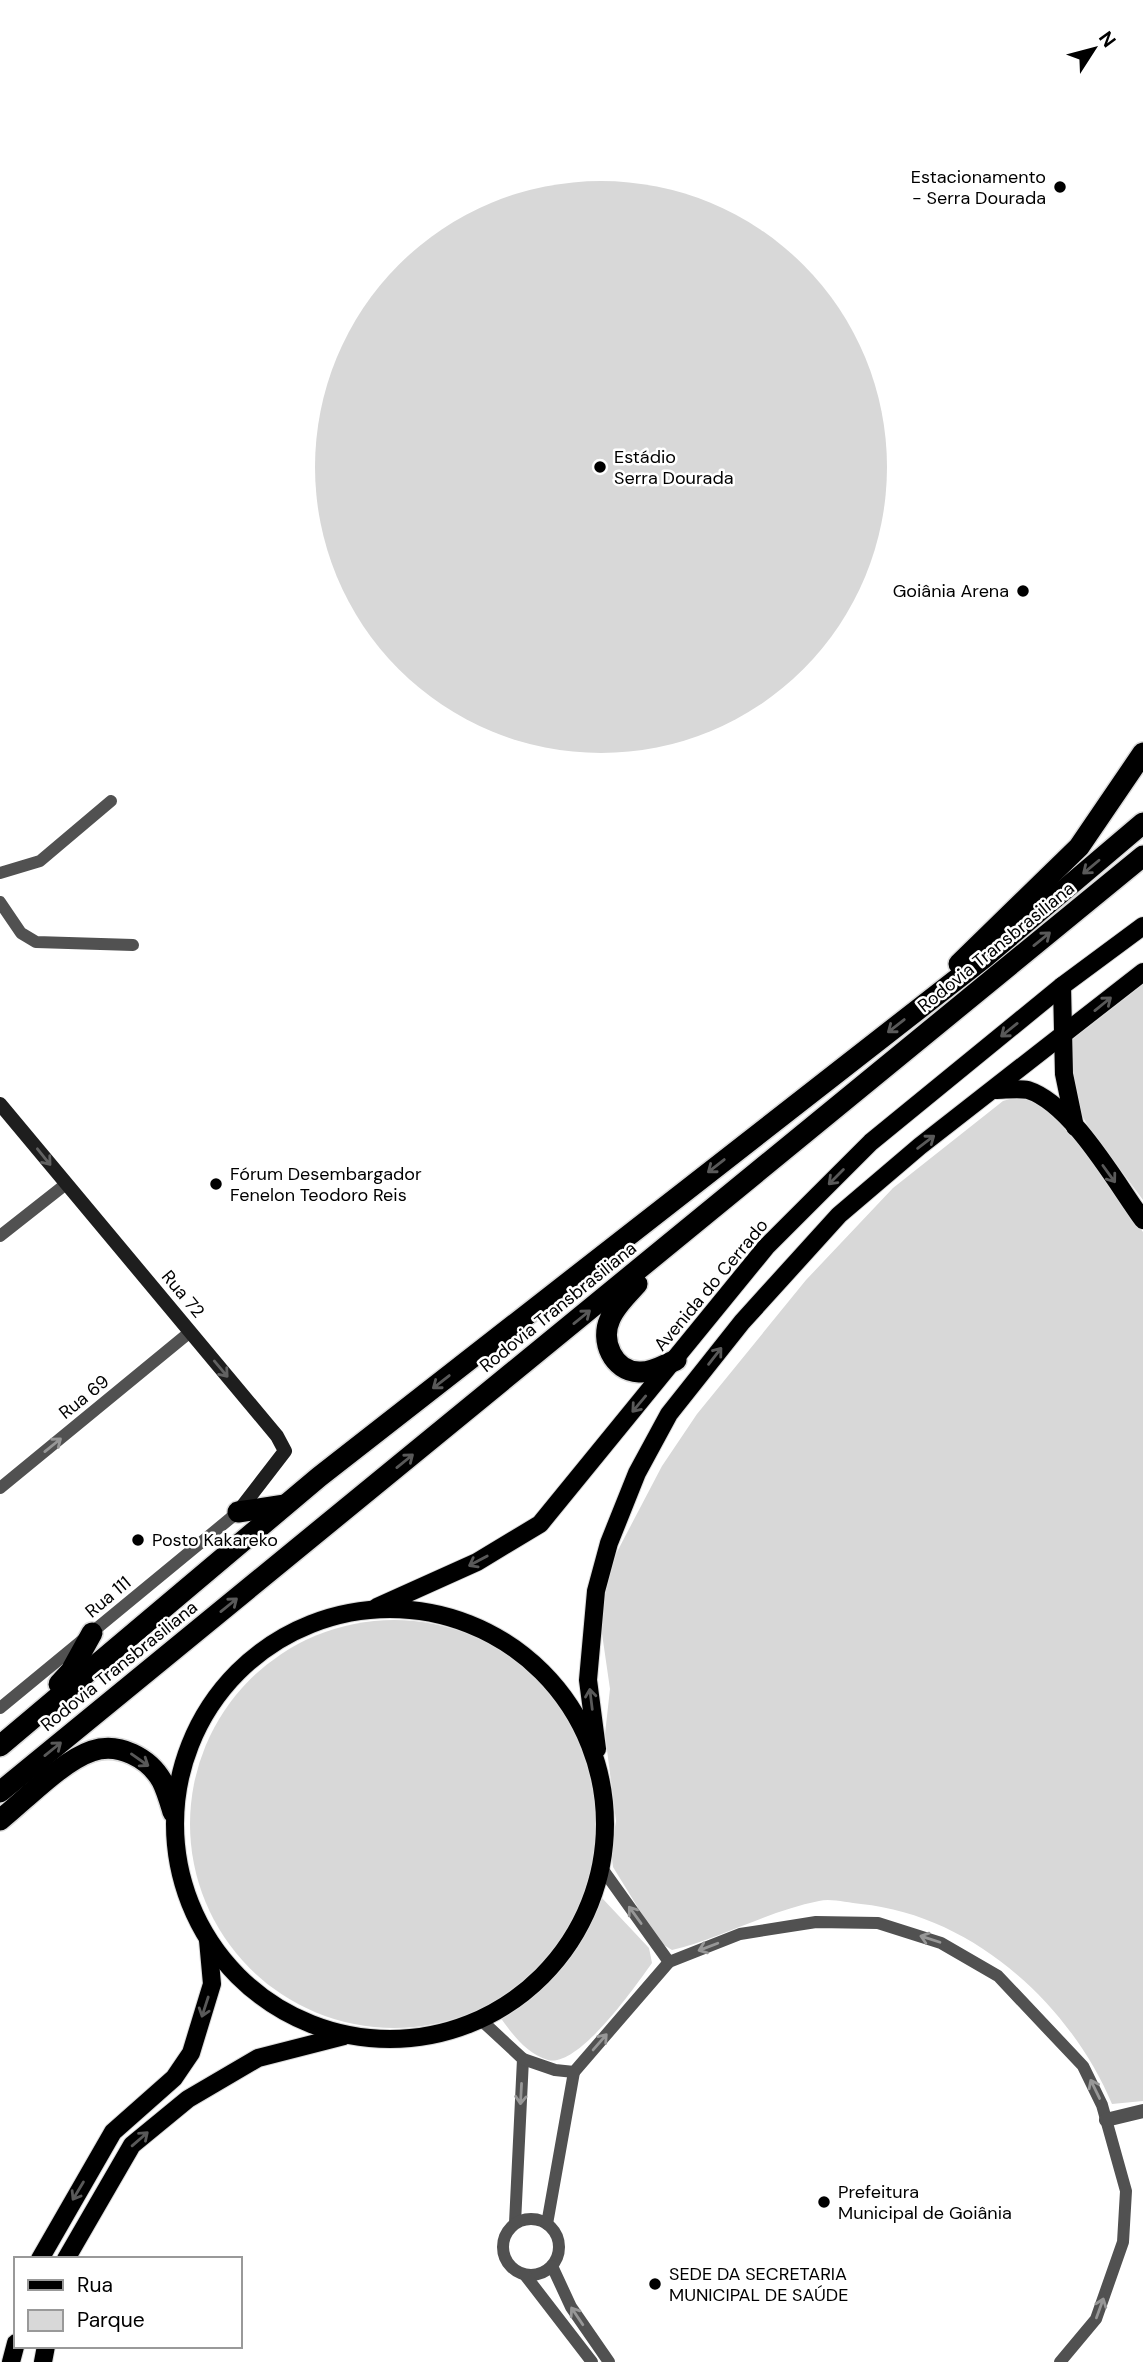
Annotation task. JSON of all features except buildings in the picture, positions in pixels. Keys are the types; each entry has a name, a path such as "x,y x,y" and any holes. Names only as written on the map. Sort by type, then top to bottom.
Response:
{"highway":[{"path":"935,996 977,944 1079,847 1143,753"},
{"name":"Rodovia Transbrasiliana","path":"6,1741 285,1505 935,996 1143,823"},
{"name":"Rodovia Transbrasiliana","path":"0,1792 1143,856"},
{"path":"664,1249 611,1316 607,1341 613,1359 629,1370 650,1371 676,1360"},
{"path":"238,1512 285,1505"},
{"path":"6,1741 71,1671 92,1633"},
{"path":"0,1820 69,1765 92,1751 114,1749 132,1753 147,1763 162,1781 173,1812"}],"main road":[{"name":"Avenida do Cerrado","path":"377,1607 477,1562 540,1524 766,1247 871,1142 1062,986 1143,926"},
{"path":"599,1766 567,1700 516,1647 450,1615 377,1607 315,1619 260,1649 215,1694 186,1750 173,1812 178,1867 195,1918 208,1941 244,1984 281,2010 344,2036 398,2041 481,2020 501,2011 543,1978 576,1936 597,1888 607,1827 588,1680 596,1591 609,1544 637,1473 669,1414 742,1322 839,1215 920,1146 1143,972"},
{"path":"1062,986 1064,1074 1075,1127"},
{"path":"995,1090 1025,1089 1045,1098 1075,1127 1143,1220"},
{"name":"Rua 72","path":"0,1104 277,1436 285,1451 238,1512"},
{"path":"41,2257 113,2132 174,2078 191,2053 212,1984 208,1941"},
{"path":"67,2257 132,2146 188,2099 258,2058 344,2036"}],"street":[{"path":"0,873 40,861 111,800"},
{"path":"0,902 21,933 36,942 133,945"},
{"path":"0,1236 66,1184"},
{"name":"Rua 69","path":"0,1488 190,1332"},
{"name":"Rua 111","path":"0,1708 238,1512"},
{"path":"601,1867 669,1962"},
{"path":"548,2224 574,2072 669,1962 740,1934 816,1922 878,1923 941,1943 998,1976 1083,2066 1106,2120 1126,2191 1123,2242 1096,2319 1060,2362"},
{"path":"481,2020 523,2059 555,2070 574,2072"},
{"path":"515,2223 523,2059"},
{"path":"1106,2120 1143,2111"},
{"path":"531,2218 548,2224 554,2230 559,2249 552,2266 536,2275 525,2275 516,2271 504,2255 505,2235 515,2223 531,2218"},
{"path":"552,2266 571,2307 609,2362"},
{"path":"525,2275 592,2362"}],"green space":[{"name":"Estádio Serra Dourada","path":"601,181 657,186 710,203 760,229 803,265 839,308 865,358 882,411 887,467 882,523 865,576 839,626 803,669 760,705 710,731 657,748 601,753 545,748 492,731 442,705 399,669 363,626 337,576 320,523 315,467 320,411 337,358 363,308 399,265 442,229 492,203 545,186"},
{"path":"1143,979 1143,1200 1089,1128 1079,1110 1069,1080 1071,1039"},
{"path":"1026,1094 1049,1108 1068,1128 1143,1232 1143,2101 1112,2104 1094,2067 1071,2032 1043,2000 1012,1971 978,1946 941,1926 902,1912 824,1900 800,1905 672,1950 659,1942 613,1867 611,1851 616,1821 605,1734 610,1689 596,1592 662,1466 697,1414 806,1280 893,1188 1003,1101"},
{"path":"394,1620 434,1624 472,1635 524,1666 552,1694 583,1746 594,1784 598,1824 594,1864 583,1902 552,1954 524,1982 472,2013 434,2024 394,2028 354,2024 316,2013 264,1982 236,1954 205,1902 194,1864 190,1824 194,1784 205,1746 236,1694 264,1666 316,1635 354,1624"},
{"path":"602,1898 649,1948 652,1963 606,2023 590,2039 561,2059 548,2060 527,2048 500,2017 534,1992 561,1966 583,1936"}],"place":[{"name":"Estacionamento - Serra Dourada","path":"1060,187"},
{"name":"Estádio Serra Dourada","path":"600,467"},
{"name":"Goiânia Arena","path":"1023,591"},
{"name":"Fórum Desembargador Fenelon Teodoro Reis","path":"216,1184"},
{"name":"Posto Kakareko","path":"138,1540"},
{"name":"Prefeitura Municipal de Goiânia","path":"824,2202"},
{"name":"SEDE DA SECRETARIA MUNICIPAL DE SAÚDE","path":"655,2284"}]}
